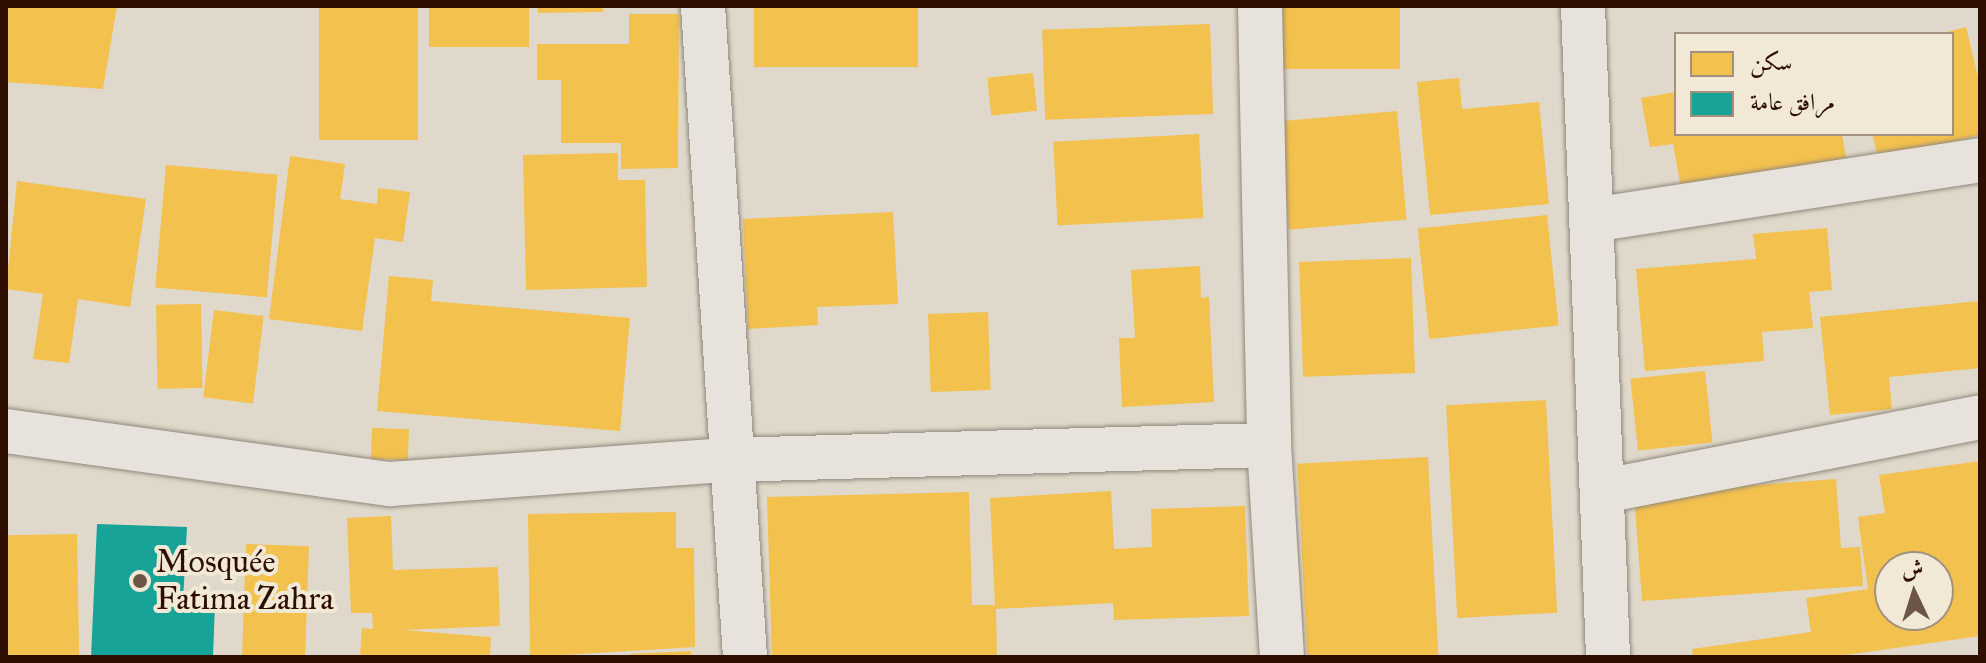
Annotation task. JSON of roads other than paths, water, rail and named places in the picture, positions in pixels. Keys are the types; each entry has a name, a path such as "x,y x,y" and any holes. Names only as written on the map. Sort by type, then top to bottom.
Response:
{"street":[{"path":"703,6 727,460 745,657"},
{"path":"1260,6 1269,445 1282,657"},
{"path":"1583,6 1608,657"},
{"path":"1593,220 1980,160"},
{"path":"1604,491 1980,417"},
{"path":"6,431 390,484 727,460 1269,445"}],"place":[{"name":"Mosquée Fatima Zahra","path":"140,581"}]}
